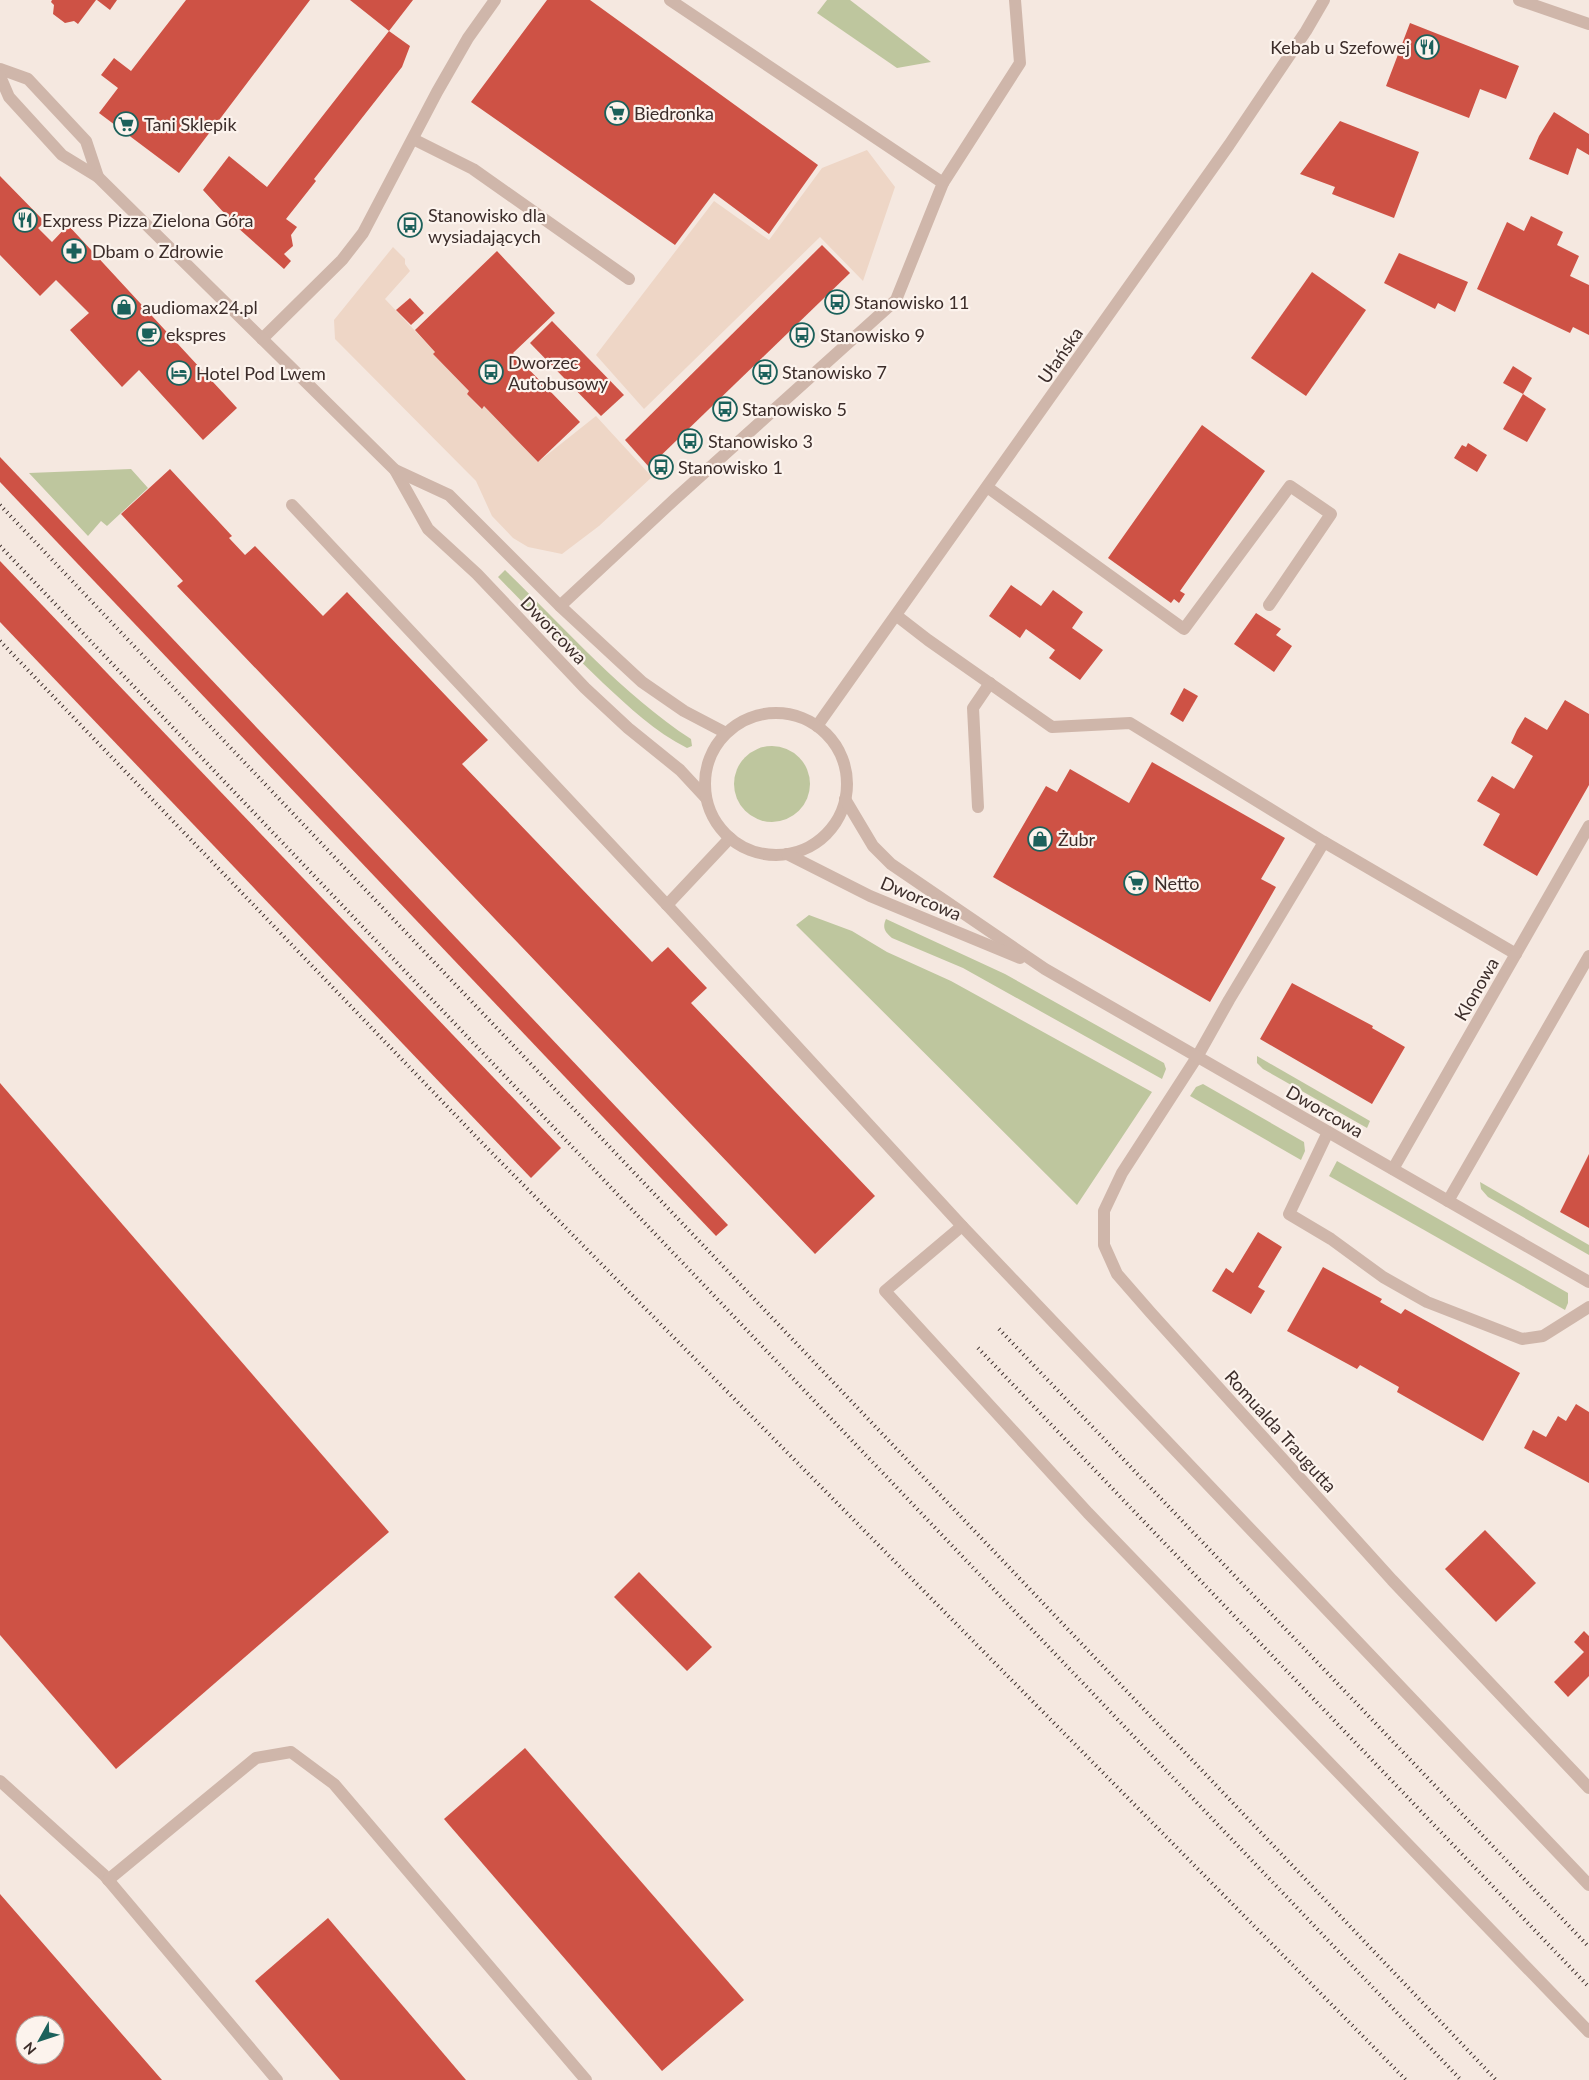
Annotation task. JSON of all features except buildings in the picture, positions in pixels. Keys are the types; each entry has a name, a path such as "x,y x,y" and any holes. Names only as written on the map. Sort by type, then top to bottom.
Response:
{"street":[{"path":"262,339 342,260 363,233 468,38 495,0"},
{"path":"670,0 943,183"},
{"path":"560,606 675,499 896,300 943,183 1020,63 1015,0"},
{"name":"Ułańska","path":"818,726 1229,145 1306,31 1324,0"},
{"path":"1519,0 1589,24"},
{"name":"Dworcowa","path":"0,69 28,79 86,141 98,177"},
{"name":"Dworcowa","path":"0,76 9,97 62,155 98,177 395,470 428,529 477,574 585,688 628,728 680,770 706,798"},
{"path":"412,139 473,169 628,279"},
{"name":"Dworcowa","path":"395,470 449,495 560,606 605,649 649,687 684,711 726,733"},
{"path":"987,487 1184,629 1290,486 1331,514 1269,605"},
{"path":"292,505 667,905 962,1226 1589,1885"},
{"path":"897,616 1052,727 1130,723 1324,842 1516,954"},
{"path":"978,807 973,708 990,683"},
{"path":"770,713 787,714 803,718 818,726 830,738 839,751 846,775 845,800 837,819 824,835 807,848 788,854 747,849 730,838 715,820 706,798 705,775 712,752 726,733 739,723 754,716 770,713"},
{"name":"Dworcowa","path":"845,800 873,846 891,864 1045,969 1589,1282"},
{"name":"Klonowa","path":"1393,1169 1589,826"},
{"path":"667,905 730,838"},
{"name":"Romualda Traugutta","path":"1324,842 1197,1057 1122,1173 1104,1211 1104,1245 1117,1274 1392,1580 1589,1788"},
{"name":"Dworcowa","path":"788,854 870,896 1045,969"},
{"path":"1448,1201 1589,956"},
{"path":"1328,1132 1289,1214 1331,1239 1383,1277 1427,1302 1522,1339 1543,1336 1589,1307"},
{"path":"962,1226 886,1291 1088,1513 1589,2032"},
{"path":"108,1880 256,1758 291,1752 334,1784 586,2080"},
{"path":"0,1782 108,1880 277,2080"}],"green space":[{"path":"827,0 850,0 931,62 897,68 817,13"},
{"path":"131,469 148,488 107,526 101,521 88,536 29,473"},
{"path":"505,570 617,681 665,721 691,739 692,746 687,748 675,742 643,719 603,683 498,577"},
{"path":"772,746 786,749 799,757 807,770 810,784 807,798 799,811 786,819 772,822 758,819 745,811 737,798 734,784 737,770 745,757 758,749"},
{"path":"809,915 852,931 887,952 951,981 1152,1092 1077,1205 796,925"},
{"path":"886,919 1005,974 1164,1063 1166,1069 1162,1079 963,968 892,938 885,930"},
{"path":"1257,1056 1370,1121 1367,1128 1263,1069 1257,1063"},
{"path":"1203,1084 1304,1142 1305,1151 1301,1160 1190,1096 1196,1087"},
{"path":"1337,1161 1568,1293 1568,1303 1565,1310 1329,1176"},
{"path":"1480,1182 1589,1245 1589,1255 1488,1197 1481,1189"}],"shaded area":[{"path":"867,150 895,187 863,281 820,237 644,409 596,355 714,201 769,240 822,168"},
{"path":"393,247 405,259 405,264 410,271 385,299 435,352 433,354 469,391 467,394 481,409 484,406 538,462 596,416 652,477 599,526 562,554 528,547 513,538 492,516 476,481 335,339 334,320"}],"railway":[{"path":"0,505 1496,2080"},
{"path":"0,546 1461,2080"},
{"path":"0,641 486,1147 1406,2080"},
{"path":"999,1329 1589,1947"},
{"path":"978,1348 1589,1987"}],"place":[{"name":"Kebab u Szefowej","path":"1427,47"},
{"name":"Biedronka","path":"617,113"},
{"name":"Tani Sklepik","path":"126,124"},
{"name":"Express Pizza Zielona Góra","path":"25,220"},
{"name":"Stanowisko dla wysiadających","path":"410,225"},
{"name":"Dbam o Zdrowie","path":"74,251"},
{"name":"Stanowisko 11","path":"837,302"},
{"name":"audiomax24.pl","path":"124,307"},
{"name":"ekspres","path":"149,334"},
{"name":"Stanowisko 9","path":"802,335"},
{"name":"Dworzec Autobusowy","path":"491,372"},
{"name":"Stanowisko 7","path":"765,372"},
{"name":"Hotel Pod Lwem","path":"179,373"},
{"name":"Stanowisko 5","path":"725,409"},
{"name":"Stanowisko 3","path":"690,441"},
{"name":"Stanowisko 1","path":"661,467"},
{"name":"Żubr","path":"1040,839"},
{"name":"Netto","path":"1136,883"}]}
